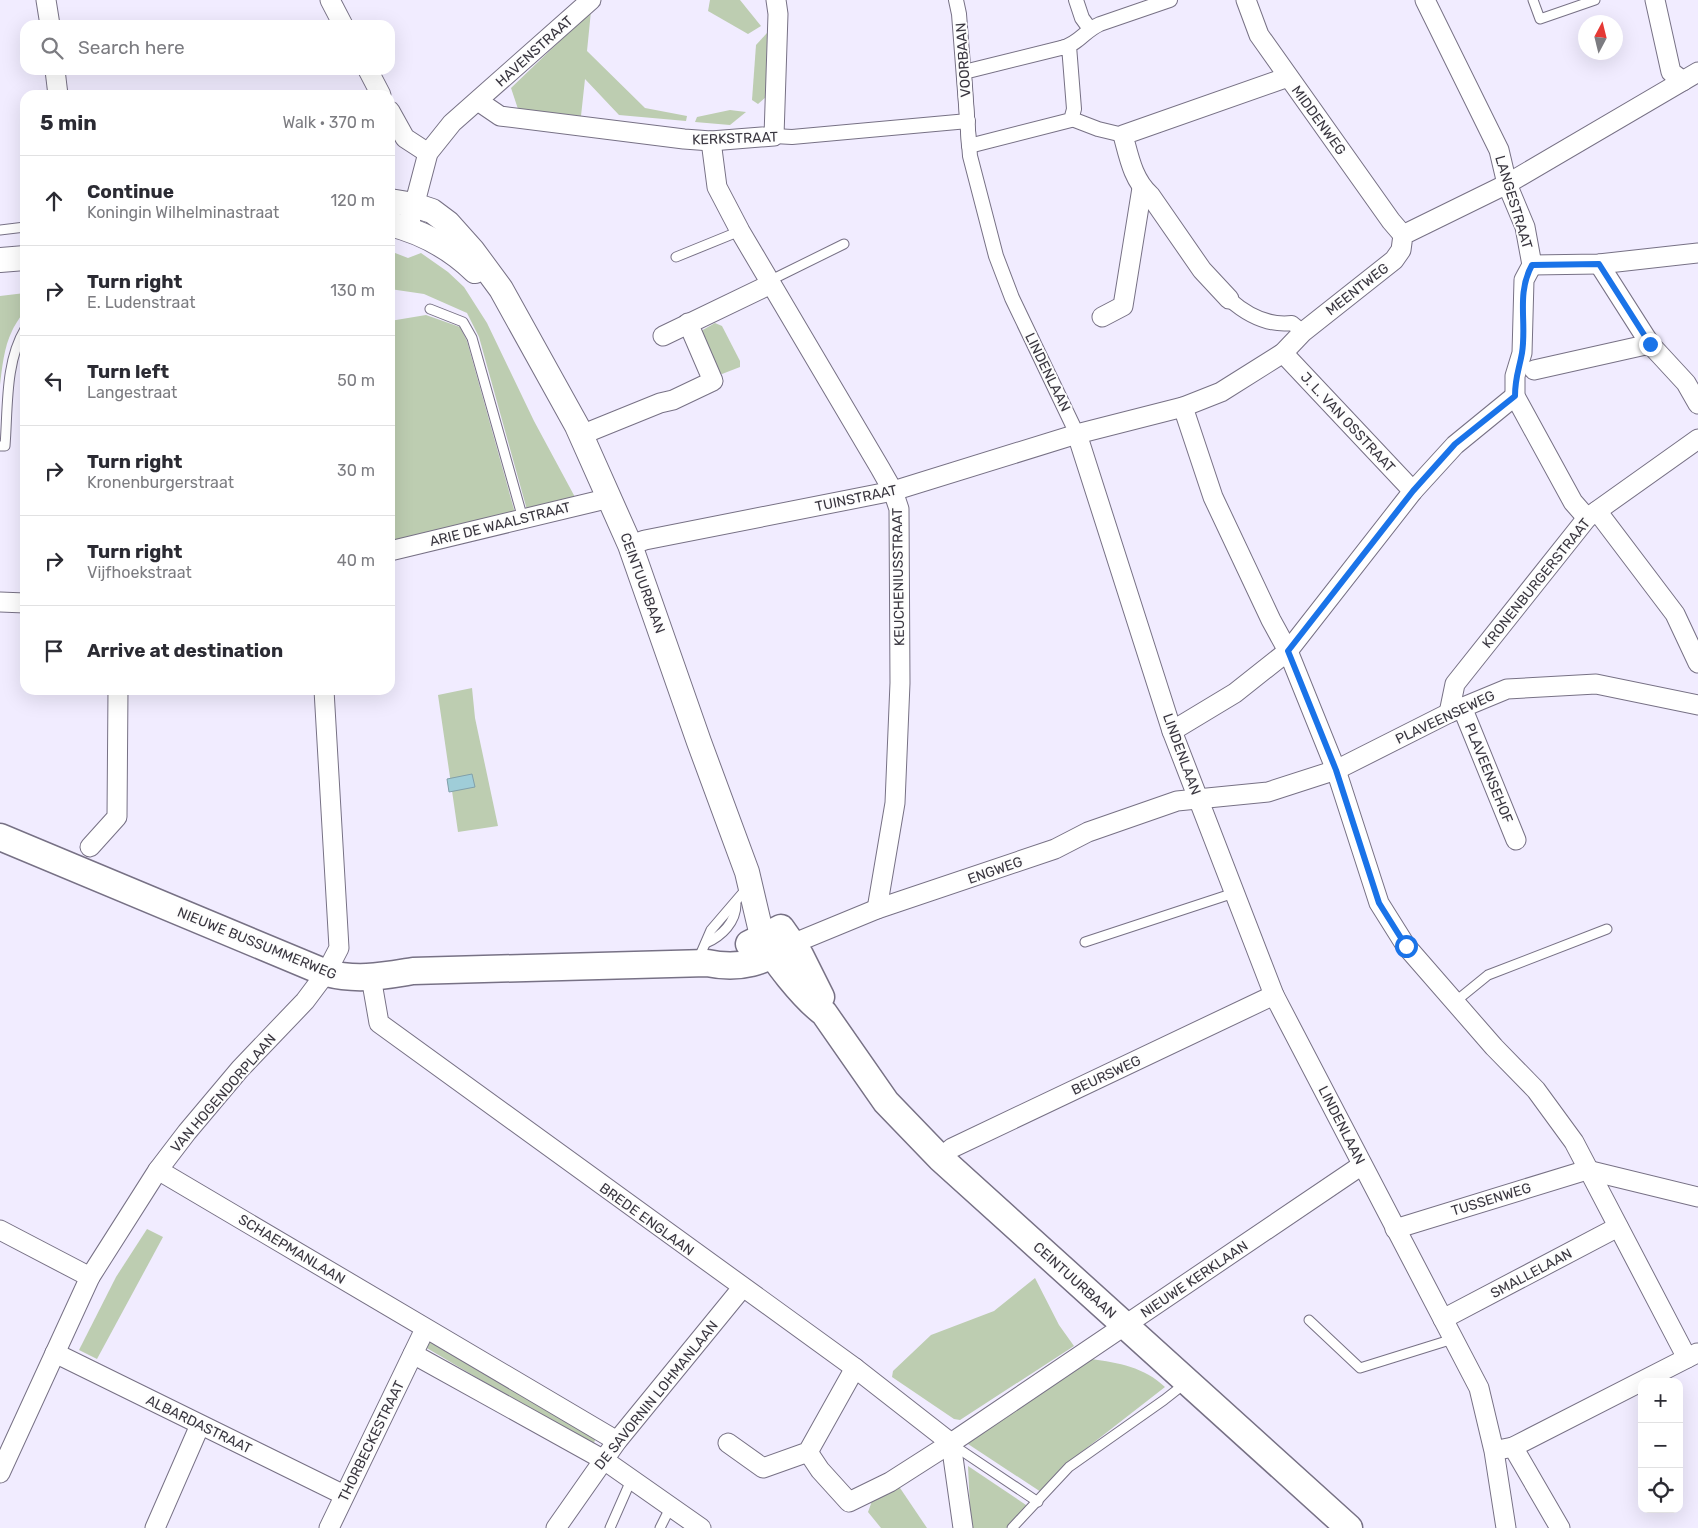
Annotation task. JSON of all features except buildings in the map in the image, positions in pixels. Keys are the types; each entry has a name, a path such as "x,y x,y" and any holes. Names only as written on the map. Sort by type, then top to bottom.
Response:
{"main road":[{"name":"NIEUWE BUSSUMMERWEG","path":"0,837 326,973 348,978 413,971 733,954 777,941"},
{"name":"CEINTUURBAAN","path":"777,941 811,1003 824,1013 886,1102 940,1158 1126,1325 1181,1384 1348,1528"}],"street":[{"path":"46,0 49,20"},
{"path":"330,0 340,20"},
{"name":"HAVENSTRAAT","path":"428,153 452,123 591,0"},
{"path":"774,136 778,14 776,0"},
{"name":"VOORBAAN","path":"956,0 960,14 968,121"},
{"path":"1076,0 1082,18 1090,29"},
{"path":"964,72 1069,46 1077,42 1090,29 1170,0"},
{"name":"MIDDENWEG","path":"1246,0 1260,35 1288,77 1403,235"},
{"name":"LANGESTRAAT","path":"1425,0 1499,150 1507,184 1525,227 1532,265 1524,280 1522,353 1515,376 1515,396"},
{"path":"1655,0 1671,72 1690,76"},
{"path":"969,146 1064,124 1072,119 1074,109 1069,46"},
{"path":"56,75 57,90"},
{"path":"371,75 378,90"},
{"path":"1403,235 1507,184 1690,76"},
{"path":"1072,119 1098,129 1123,135 1288,77"},
{"name":"KERKSTRAAT","path":"478,101 500,116 711,141 774,136 792,137 968,121"},
{"path":"395,120 405,138 428,153 414,205 399,227"},
{"name":"LINDENLAAN","path":"968,121 969,146 999,269 1077,434 1172,731 1274,995 1479,1388 1494,1451 1506,1528"},
{"path":"1123,135 1131,167 1142,188 1150,195 1202,270 1230,299 1260,320 1278,324 1292,323 1303,332"},
{"name":"KEUCHENIUSSTRAAT","path":"711,141 717,187 740,231 893,491 899,509 900,683 894,803 877,909"},
{"path":"1102,317 1123,306 1142,188"},
{"name":"CEINTUURBAAN","path":"395,202 414,205 432,212 448,223 486,267 501,289 581,435 630,545 747,886 777,941"},
{"name":"CEINTUURBAAN","path":"399,227 431,239 453,252 473,269 510,308"},
{"name":"MEENTWEG","path":"1077,434 1183,407 1221,392 1283,353 1303,332 1394,260 1401,250 1403,235"},
{"path":"1532,265 1599,264 1698,253"},
{"path":"1599,264 1650,344 1692,382 1698,404"},
{"path":"663,336 770,282"},
{"path":"581,435 660,403 673,400 713,381 688,323"},
{"path":"1534,370 1650,344"},
{"name":"J. L. VAN OSSTRAAT","path":"1283,353 1413,491"},
{"path":"1172,731 1240,690 1288,651 1413,491 1455,444 1515,396 1572,502 1592,515 1675,614 1698,663"},
{"path":"1183,407 1213,497 1271,620 1288,651 1336,770 1379,903 1406,946 1456,1001 1494,1047 1536,1090 1574,1142 1618,1228 1693,1355 1513,1447 1494,1451"},
{"name":"TUINSTRAAT","path":"630,545 645,540 893,491 1077,434"},
{"name":"KRONENBURGERSTRAAT","path":"1456,710 1455,684 1592,515 1698,439"},
{"name":"ARIE DE WAALSTRAAT","path":"395,550 610,498"},
{"path":"0,602 20,603"},
{"name":"PLAVEENSEWEG","path":"1199,800 1268,792 1336,770 1456,710 1507,688 1596,684 1698,705"},
{"path":"90,847 117,817 118,695"},
{"name":"VAN HOGENDORPLAAN","path":"0,1473 39,1392 90,1277 158,1170 240,1069 305,1001 326,973 338,948 324,695"},
{"name":"PLAVEENSEHOF","path":"1456,710 1516,840"},
{"name":"ENGWEG","path":"777,941 1055,849 1088,832 1177,801 1199,800"},
{"name":"BREDE ENGLAAN","path":"370,977 379,1023 854,1368 951,1443"},
{"name":"BEURSWEG","path":"940,1158 952,1148 1274,995"},
{"name":"NIEUWE KERKLAAN","path":"808,1452 850,1502 890,1482 951,1443 1362,1165"},
{"name":"SCHAEPMANLAAN","path":"158,1170 617,1441"},
{"path":"1587,1170 1698,1197"},
{"name":"TUSSENWEG","path":"1395,1229 1587,1170"},
{"path":"1605,1202 1615,1184 1625,1178"},
{"name":"SMALLELAAN","path":"1443,1319 1618,1228"},
{"path":"0,1230 90,1277"},
{"name":"DE SAVORNIN LOHMANLAAN","path":"556,1528 617,1441 742,1288"},
{"path":"425,1328 413,1354 604,1460 701,1528"},
{"name":"ALBARDASTRAAT","path":"55,1353 344,1496"},
{"name":"THORBECKESTRAAT","path":"329,1528 413,1354"},
{"path":"728,1443 763,1468 808,1452 854,1368"},
{"path":"155,1528 200,1425"},
{"path":"951,1443 963,1528"},
{"path":"1513,1447 1560,1528"}],"lane":[{"path":"1533,0 1540,19 1596,0"},
{"path":"0,230 20,228"},
{"path":"676,257 740,231"},
{"path":"770,282 844,244"},
{"path":"430,309 462,322 472,338 523,519"},
{"path":"0,446 5,446 9,384 20,337"},
{"path":"704,956 736,914 747,886"},
{"path":"1085,942 1234,893"},
{"path":"1456,1001 1488,975 1607,929"},
{"path":"1309,1320 1360,1368 1453,1339"},
{"path":"1012,1528 1069,1467 1181,1384"},
{"path":"951,1443 1038,1502"},
{"path":"610,1528 632,1478"},
{"path":"660,1528 671,1506"}],"green space":[{"path":"710,0 740,0 761,26 748,34 708,11"},
{"path":"591,11 587,51 645,108 687,116 686,121 619,115 585,79 581,116 518,109 511,88"},
{"path":"767,33 766,97 758,104 752,100 756,45"},
{"path":"730,110 746,112 730,125 695,122 697,117"},
{"path":"395,253 408,258 421,253 448,272 464,287 487,323 534,421 576,499 527,510 479,337 467,313 424,294 395,290"},
{"path":"20,294 20,317 7,344 0,385 0,296"},
{"path":"426,315 460,327 467,341 515,513 395,540 395,320"},
{"path":"715,323 722,326 740,361 740,367 722,374 719,373 701,331"},
{"path":"472,688 475,718 498,826 458,832 438,695"},
{"path":"147,1229 163,1237 97,1359 79,1350 116,1277"},
{"path":"1035,1278 1059,1325 1074,1346 960,1420 954,1419 892,1377 893,1371 931,1335 994,1311"},
{"path":"429,1340 596,1437 594,1443 587,1443 425,1347"},
{"path":"1091,1359 1121,1364 1140,1370 1165,1387 1061,1468 1041,1492 968,1444 970,1436"},
{"path":"968,1466 1029,1507 1006,1528 971,1528"},
{"path":"898,1485 927,1528 881,1528 868,1512 872,1501"}],"water":[{"path":"472,774 475,787 449,792 447,779"}],"route":[{"path":"1406,946 1379,903 1336,770 1288,651 1413,491 1455,444 1515,396 1515,376 1522,353 1524,280 1532,265 1599,264 1650,344"}]}
